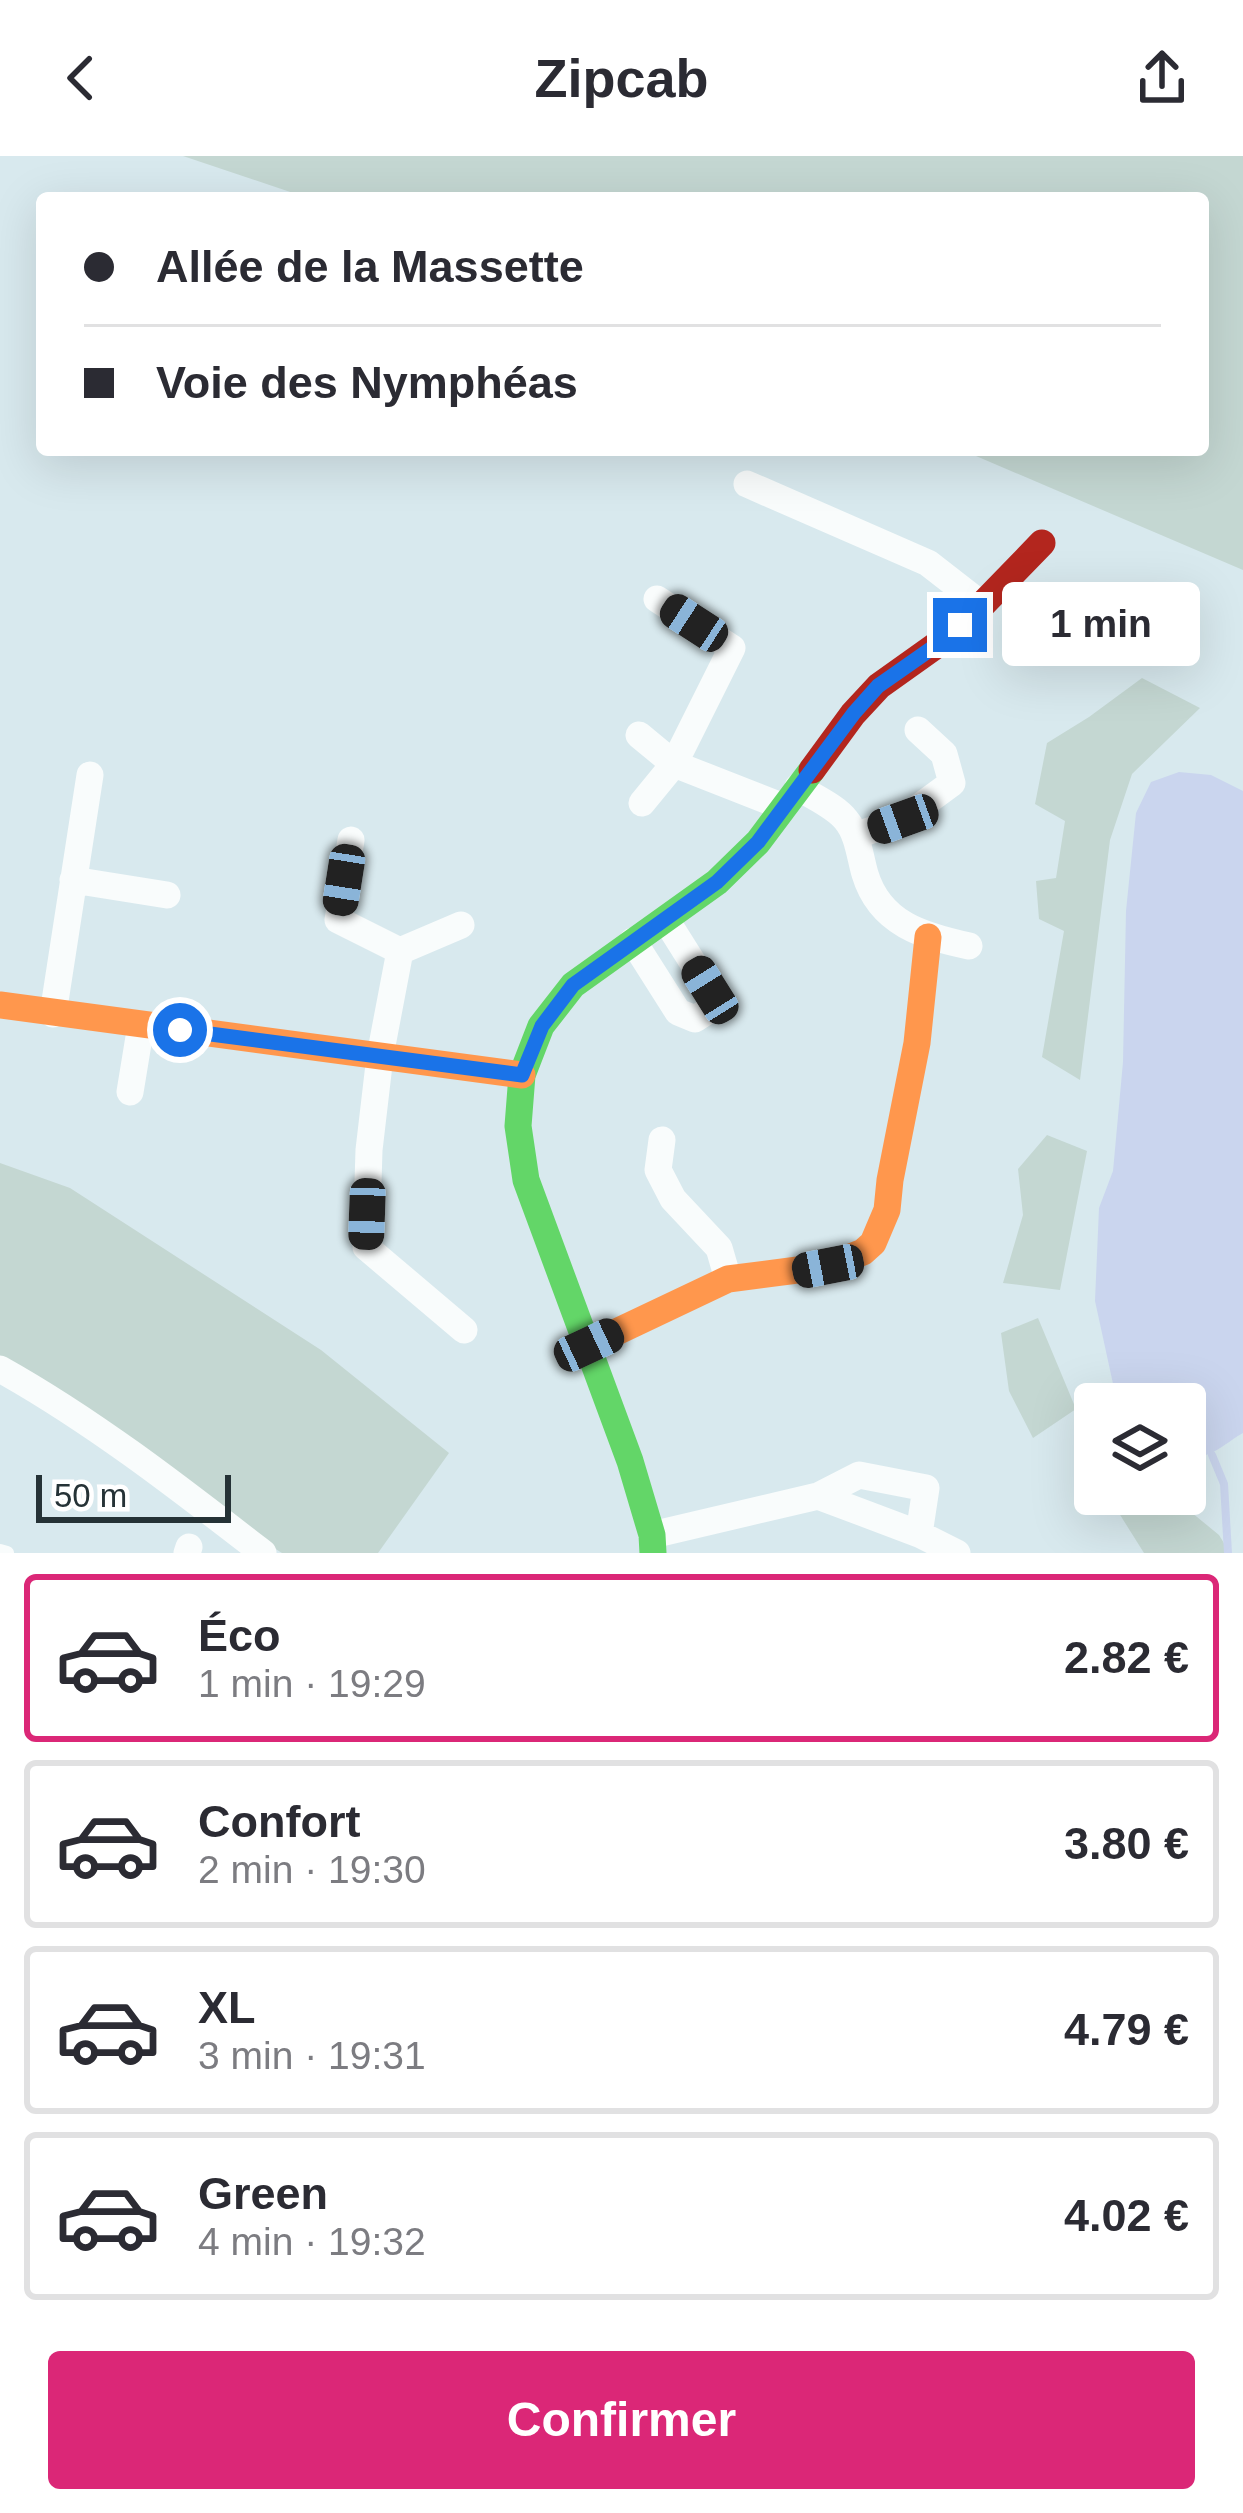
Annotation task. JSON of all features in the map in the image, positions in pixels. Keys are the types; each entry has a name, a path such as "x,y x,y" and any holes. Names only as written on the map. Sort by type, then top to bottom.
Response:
{"street":[{"path":"747,484 928,563 982,605"},
{"path":"919,1534 926,1488 860,1474 818,1496 652,1544 630,1461 526,1180 518,1126 522,1075 531,1047 573,985 717,882 758,842 878,686 938,644 1042,543"},
{"path":"642,803 674,764 732,648 657,599"},
{"path":"854,836 903,819 952,783 944,754 919,730"},
{"path":"638,735 674,764 791,797 845,819 874,898 885,911 928,937 969,946"},
{"path":"53,1014 90,776"},
{"path":"351,840 338,920 400,951 461,925"},
{"path":"74,880 167,895"},
{"path":"633,941 679,1012 695,1019 712,1008 710,990 666,920"},
{"path":"589,1345 728,1280 828,1266 863,1252 872,1243 887,1210 917,1043 928,937"},
{"path":"400,951 368,1150 366,1247 464,1330"},
{"path":"0,1005 522,1075"},
{"path":"130,1092 140,1025"},
{"path":"662,1140 658,1170 673,1199 719,1248 728,1280"},
{"path":"0,1369 50,1397 263,1553"},
{"path":"818,1496 957,1553"}],"shaded area":[{"path":"183,156 1243,156 1243,570 976,456 1209,456 1209,192 290,192"},
{"path":"1142,678 1200,708 1132,774 1110,840 1080,1080 1042,1057 1064,931 1039,919 1036,881 1056,878 1065,821 1035,804 1047,743"},
{"path":"1047,1135 1087,1151 1060,1290 1003,1283 1023,1215 1018,1169"},
{"path":"0,1163 70,1188 321,1350 449,1453 378,1553 282,1553 0,1373"},
{"path":"1038,1318 1074,1404 1074,1410 1033,1438 1009,1391 1001,1333"},
{"path":"1120,1515 1195,1515 1219,1535 1230,1553 1144,1553"}],"water":[{"path":"1179,772 1211,775 1243,791 1243,1433 1206,1454 1206,1383 1113,1383 1095,1301 1099,1208 1113,1171 1123,1062 1126,911 1136,813 1151,782"}],"waterway":[{"path":"1212,1455 1224,1484 1228,1553"}],"traffic: fast":[{"path":"653,1553 630,1461 526,1180 518,1126 522,1075 541,1026 573,985 717,882 758,842 812,770"}],"traffic: slow":[{"path":"589,1345 728,1279 828,1266 873,1243 887,1210 917,1043 928,937"},
{"path":"0,1005 522,1075"}],"traffic: jam":[{"path":"812,770 879,686 938,644 1042,543"}],"route":[{"path":"180,1030 522,1075 542,1026 573,985 717,882 758,842 878,686 960,625"}]}
